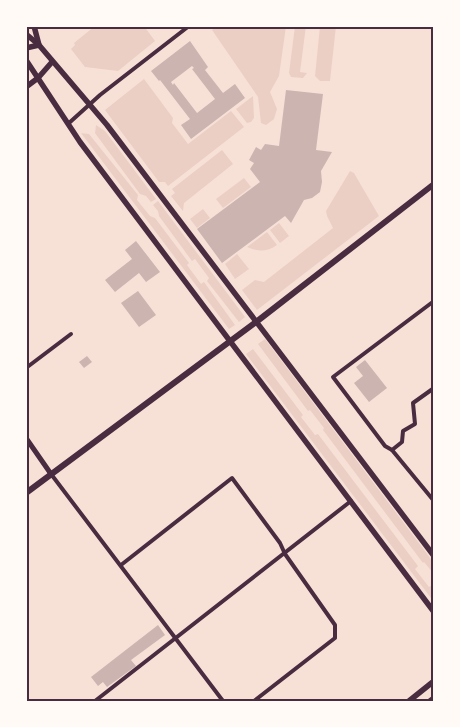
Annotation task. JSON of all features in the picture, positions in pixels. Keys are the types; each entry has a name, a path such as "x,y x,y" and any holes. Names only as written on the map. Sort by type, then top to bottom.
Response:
{"main road":[{"path":"34,26 39,45"},
{"path":"26,34 39,45 107,125 434,556"},
{"path":"26,48 39,45"},
{"path":"26,60 80,142 434,612"},
{"path":"26,87 38,78 52,62"},
{"path":"26,493 256,322 434,184"},
{"path":"409,701 434,681"},
{"path":"430,701 434,698"}],"street":[{"path":"69,123 100,95 189,26"},
{"path":"434,301 333,377 385,446 392,450 434,501"},
{"path":"26,368 71,334"},
{"path":"392,450 402,442 403,431 415,424 413,404 434,388"},
{"path":"26,438 51,474 223,701"},
{"path":"121,565 232,478 280,543 285,554 335,624 335,638 254,701"},
{"path":"95,701 352,501"}],"shaded area":[{"path":"95,26 144,26 155,41 118,71 85,67 71,49 75,45 74,43"},
{"path":"217,26 286,26 279,76 270,92 277,109 274,119 266,125 261,123 258,97 212,30"},
{"path":"295,26 306,26 300,72 307,73 303,78 291,77 289,73"},
{"path":"320,26 336,26 330,81 320,81 315,76"},
{"path":"144,79 173,118 172,123 188,144 231,111 244,127 168,186 165,182 159,182 105,110"},
{"path":"253,96 254,118 251,122 247,123 236,109"},
{"path":"96,125 105,131 156,199 151,202 146,196 140,194 95,133"},
{"path":"81,133 89,134 138,195 137,200 150,216 155,218 189,263 187,265 201,284 204,282 235,325 229,329"},
{"path":"222,150 233,164 184,203 183,211 171,196 175,193 172,189"},
{"path":"350,171 354,173 379,216 257,310 242,290 255,280 264,282 333,228 326,211"},
{"path":"244,178 251,187 223,208 216,199"},
{"path":"158,201 245,317 239,322 207,281 209,278 195,259 192,261 159,216 158,211 153,205"},
{"path":"203,209 210,218 197,228 190,219"},
{"path":"279,223 289,236 280,243 270,230"},
{"path":"267,232 277,245 270,249 262,250 247,247"},
{"path":"237,254 249,269 235,279 225,264"},
{"path":"265,339 434,563 434,574 423,563 323,430 324,428 310,410 308,411 258,344"},
{"path":"253,349 303,415 301,417 315,435 318,434 418,566 415,569 429,587 432,585 434,587 434,602 246,354"}],"building":[{"path":"190,41 208,67 205,70 223,93 235,84 245,98 191,139 181,125 190,119 151,71","holes":["192,66 194,68 192,69 215,99 197,113 174,83 173,85 171,82"]},
{"path":"286,90 323,94 316,150 332,152 321,171 322,182 320,192 312,198 304,200 291,223 285,216 222,263 197,229 260,182 250,169 254,163 249,160 256,147 261,150 265,144 279,146"},
{"path":"136,241 160,272 146,282 139,273 115,292 105,280 132,259 125,250"},
{"path":"138,291 156,315 139,327 121,303"},
{"path":"87,356 92,362 84,368 79,362"},
{"path":"365,360 387,388 369,402 354,383 363,376 356,367"},
{"path":"158,625 165,635 131,660 136,666 107,687 103,682 98,686 91,677"}]}
